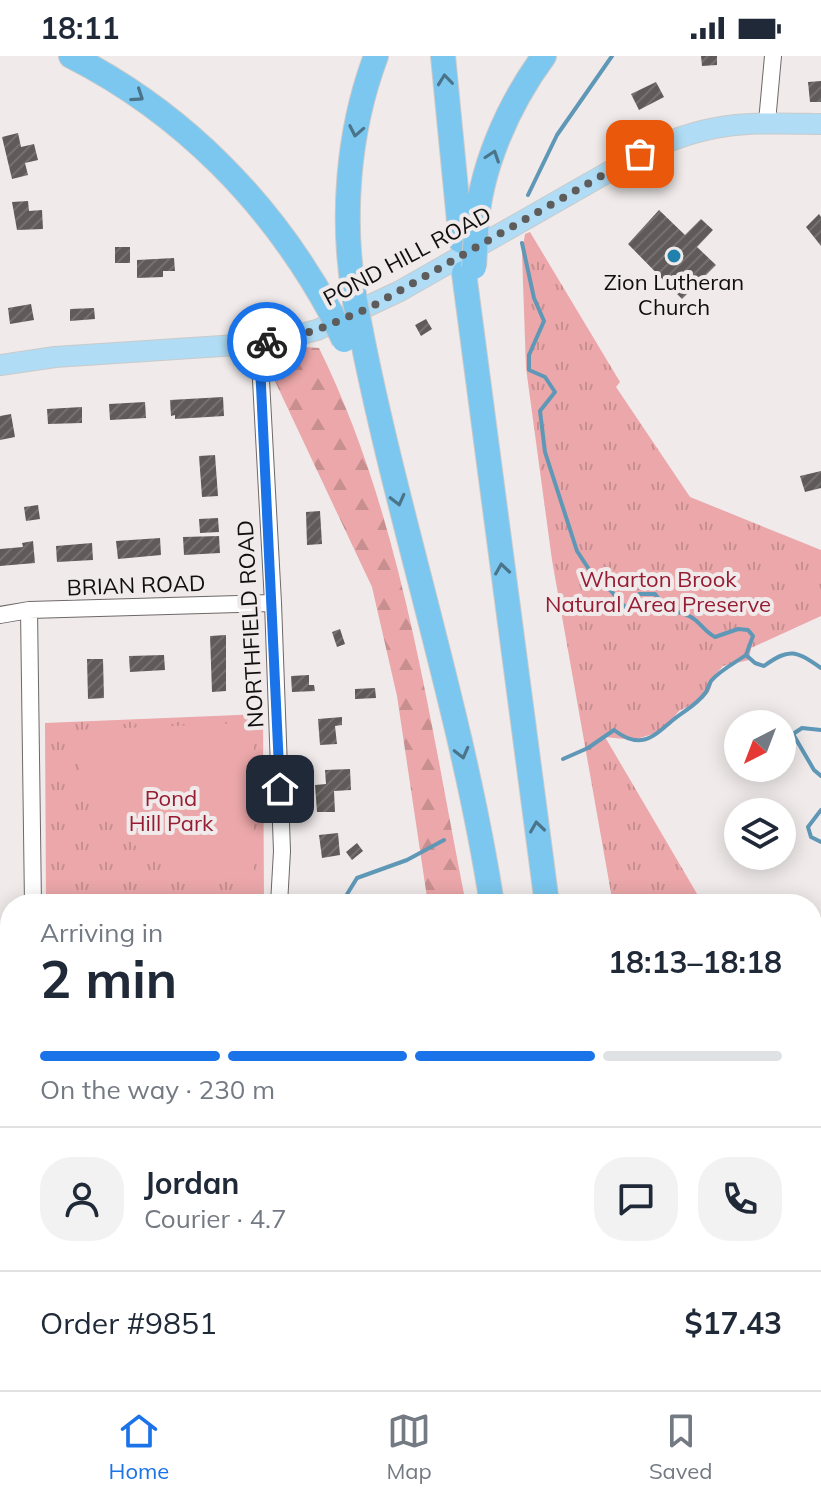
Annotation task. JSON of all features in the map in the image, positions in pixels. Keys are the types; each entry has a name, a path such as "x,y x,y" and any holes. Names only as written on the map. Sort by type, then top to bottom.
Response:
{"highway":[{"path":"71,56 116,81 156,109 227,170 284,237 331,313 353,336"},
{"path":"376,56 361,106 349,179 348,244 355,301 353,336 380,425 468,780 490,894"},
{"path":"443,56 468,236 469,300 491,489 546,894"},
{"path":"468,236 494,151 514,104 544,56"}],"main road":[{"name":"POND HILL ROAD","path":"0,365 55,357 259,343 317,330 371,307 656,147 686,134 715,127 767,122 821,124"}],"street":[{"path":"767,122 773,56"},
{"name":"NORTHFIELD ROAD","path":"259,343 273,603 282,851 280,894"},
{"name":"BRIAN ROAD","path":"0,615 29,610 273,603"},
{"path":"29,610 33,894"}],"green space":[{"name":"Wharton Brook Natural Area Preserve","path":"530,232 620,382 616,387 690,497 821,550 821,616 751,648 749,660 723,666 703,699 679,711 660,732 633,740 605,737 697,894 611,894 552,560 526,368 522,253 525,234"},
{"path":"305,347 319,348 348,413 372,481 410,621 464,894 427,894 397,696 372,587 273,377 295,352"},
{"name":"Pond Hill Park","path":"263,714 264,894 46,894 45,723"},
{"path":"241,723 254,735 254,880 187,872 152,857 120,830 83,780 78,730"}],"building":[{"path":"701,56 717,56 717,65 702,66"},
{"path":"821,81 821,102 810,102 808,82"},
{"path":"656,82 664,97 639,110 631,94"},
{"path":"18,133 21,147 34,144 38,160 25,163 28,175 12,179 2,137"},
{"path":"28,201 29,211 42,210 43,229 17,230 12,202"},
{"name":"Zion Lutheran Church","path":"659,210 685,235 701,219 713,230 697,247 716,265 682,299 628,244"},
{"path":"819,214 821,217 821,246 806,227"},
{"path":"115,247 130,247 130,263 115,263"},
{"path":"174,258 175,271 163,271 163,277 137,278 137,260"},
{"path":"31,304 34,320 10,324 8,308"},
{"path":"94,308 95,319 70,321 70,309"},
{"path":"426,319 432,329 421,336 415,325"},
{"path":"223,397 224,416 175,419 175,415 171,416 170,400"},
{"path":"145,402 146,418 110,420 109,404"},
{"path":"82,407 82,423 48,424 47,409"},
{"path":"11,414 15,437 0,440 0,416"},
{"path":"215,455 218,496 202,497 199,456"},
{"path":"821,471 821,488 805,492 800,476"},
{"path":"38,505 40,519 26,521 24,507"},
{"path":"320,511 322,544 307,545 306,512"},
{"path":"218,518 219,532 200,533 199,519"},
{"path":"219,536 220,553 184,555 183,537"},
{"path":"160,538 161,555 118,559 116,541"},
{"path":"33,541 35,563 0,566 0,549 23,547 22,543"},
{"path":"92,543 93,560 57,562 56,546"},
{"path":"340,629 345,644 337,647 332,632"},
{"path":"226,635 226,691 212,692 210,636"},
{"path":"164,655 165,670 130,672 129,656"},
{"path":"87,659 103,659 104,698 88,699"},
{"path":"309,675 309,685 314,685 315,691 292,692 291,676"},
{"path":"375,688 376,698 355,699 355,689"},
{"path":"342,717 342,725 335,726 337,744 320,745 318,719"},
{"path":"350,769 351,790 334,791 335,812 317,812 315,785 326,784 325,770"},
{"path":"338,833 340,855 322,858 319,835"},
{"path":"357,843 363,851 352,860 346,852"}],"waterway":[{"path":"528,195 557,135 612,56"},
{"path":"522,243 534,298 544,321 529,355 529,370 545,377 555,392 540,411 545,452 577,551 596,580 626,608 639,594 655,594 668,609 691,617 715,637 738,629 748,630 753,636 746,655 755,663 764,666 780,656 793,654 821,668"},
{"path":"563,759 588,748 614,730 631,739 652,736 699,701 719,673 746,655"},
{"path":"821,730 802,728 793,734 814,770 821,776"},
{"path":"821,810 808,827 811,837 821,842"},
{"path":"347,894 357,878 407,860 444,840"}],"way so far":[{"path":"267,342 317,330 371,307 640,154"}],"place":[{"name":"Zion Lutheran Church","path":"674,256"}],"route":[{"path":"267,342 259,343 280,789"}]}
